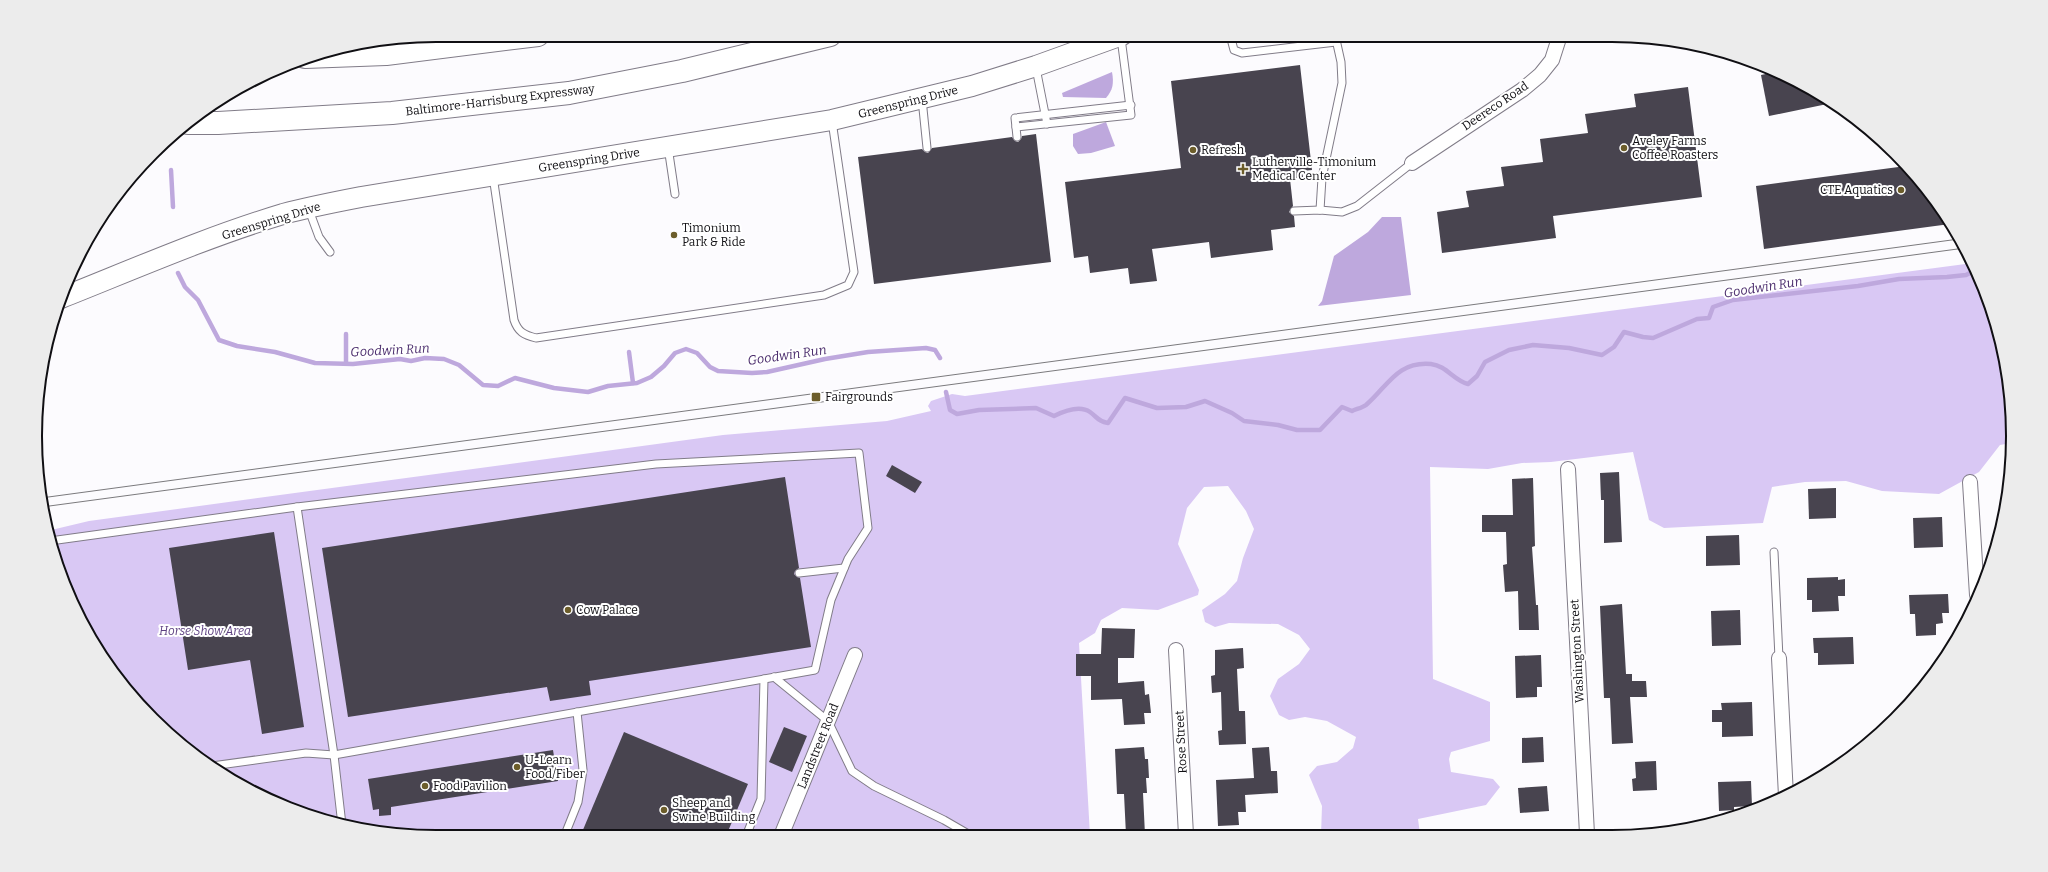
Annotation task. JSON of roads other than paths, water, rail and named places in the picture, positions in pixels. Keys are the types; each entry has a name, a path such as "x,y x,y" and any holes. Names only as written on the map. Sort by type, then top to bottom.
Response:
{"highway":[{"path":"331,56 386,54 482,42"},
{"name":"Baltimore-Harrisburg Expressway","path":"196,123 392,113 569,93 689,69 801,42"}],"main road":[{"name":"Greenspring Drive","path":"68,295 143,264 276,216 309,208 493,176 832,120 922,99 1036,66 1102,42"}],"street":[{"name":"Deereco Road","path":"1412,163 1522,90 1540,74 1552,60 1558,42"},
{"name":"Washington Street","path":"1568,469 1587,830"},
{"path":"1970,482 1976,586"},
{"name":"Rose Street","path":"1176,650 1186,830"},
{"name":"Landstreet Road","path":"783,830 855,655"},
{"path":"1779,658 1786,789"}],"lane":[{"path":"1016,127 1131,115 1131,105 1122,42"},
{"path":"1232,42 1234,50 1242,53 1316,42"},
{"path":"1320,210 1322,178 1342,83 1341,62 1337,42"},
{"path":"1036,66 1047,124"},
{"path":"922,99 927,148"},
{"path":"1017,137 1015,118 1131,105"},
{"path":"493,176 514,320 518,330 526,336 536,338 824,295 848,285 854,272 832,120"},
{"path":"668,147 675,194"},
{"path":"1294,211 1320,210 1342,212 1357,206 1412,163"},
{"path":"309,208 318,237 330,252"},
{"path":"56,540 297,507 656,464 859,453 868,528 848,559 831,600 815,670 334,755 306,753 219,765"},
{"path":"297,507 334,755 341,818"},
{"path":"1774,552 1779,658"},
{"path":"799,573 844,568"},
{"path":"774,677 828,721 852,771 874,786 944,820 960,830"},
{"path":"748,830 761,799 764,679"},
{"path":"567,830 578,802 584,770 577,712"}],"waterway":[{"name":"Goodwin Run","path":"171,170 173,207"},
{"name":"Goodwin Run","path":"178,273 185,287 198,300 219,340 237,346 275,352 315,363 353,364 400,359 411,361 425,358 444,359 459,365 483,385 498,386 515,378 554,388 588,392 608,386 637,383 651,377 664,366 675,353 686,349 697,353 710,367 718,371 752,373 767,372 825,359 868,352 926,348 935,350 940,358"},
{"name":"Goodwin Run","path":"946,392 950,410 957,414 979,410 1036,408 1054,416 1067,411 1082,409 1090,412 1102,422 1108,423 1125,398 1157,408 1186,407 1205,401 1232,413 1244,421 1278,425 1297,430 1320,430 1342,407 1352,411 1366,405 1394,376 1410,366 1419,364 1437,365 1468,384 1477,376 1485,362 1509,350 1533,345 1569,348 1602,355 1614,347 1624,332 1653,338 1697,319 1709,318 1713,307 1733,300 1858,286 1899,279 1947,277 1966,275 1970,273"},
{"path":"346,334 346,363"},
{"path":"629,352 633,383"}],"tram line":[{"path":"47,497 1953,240"},
{"path":"49,506 1958,249"}],"place":[{"name":"Aveley Farms Coffee Roasters","path":"1624,148"},
{"name":"Refresh","path":"1193,150"},
{"name":"Lutherville-Timonium Medical Center","path":"1243,169"},
{"name":"CTE Aquatics","path":"1901,190"},
{"name":"Timonium Park & Ride","path":"674,235"},
{"name":"Fairgrounds","path":"816,397"},
{"name":"Cow Palace","path":"568,610"},
{"name":"U-Learn Food/Fiber","path":"517,767"},
{"name":"Food Pavilion","path":"425,786"},
{"name":"Sheep and Swine Building","path":"664,810"}],"park label":[{"name":"Horse Show Area","path":"205,631"}]}
